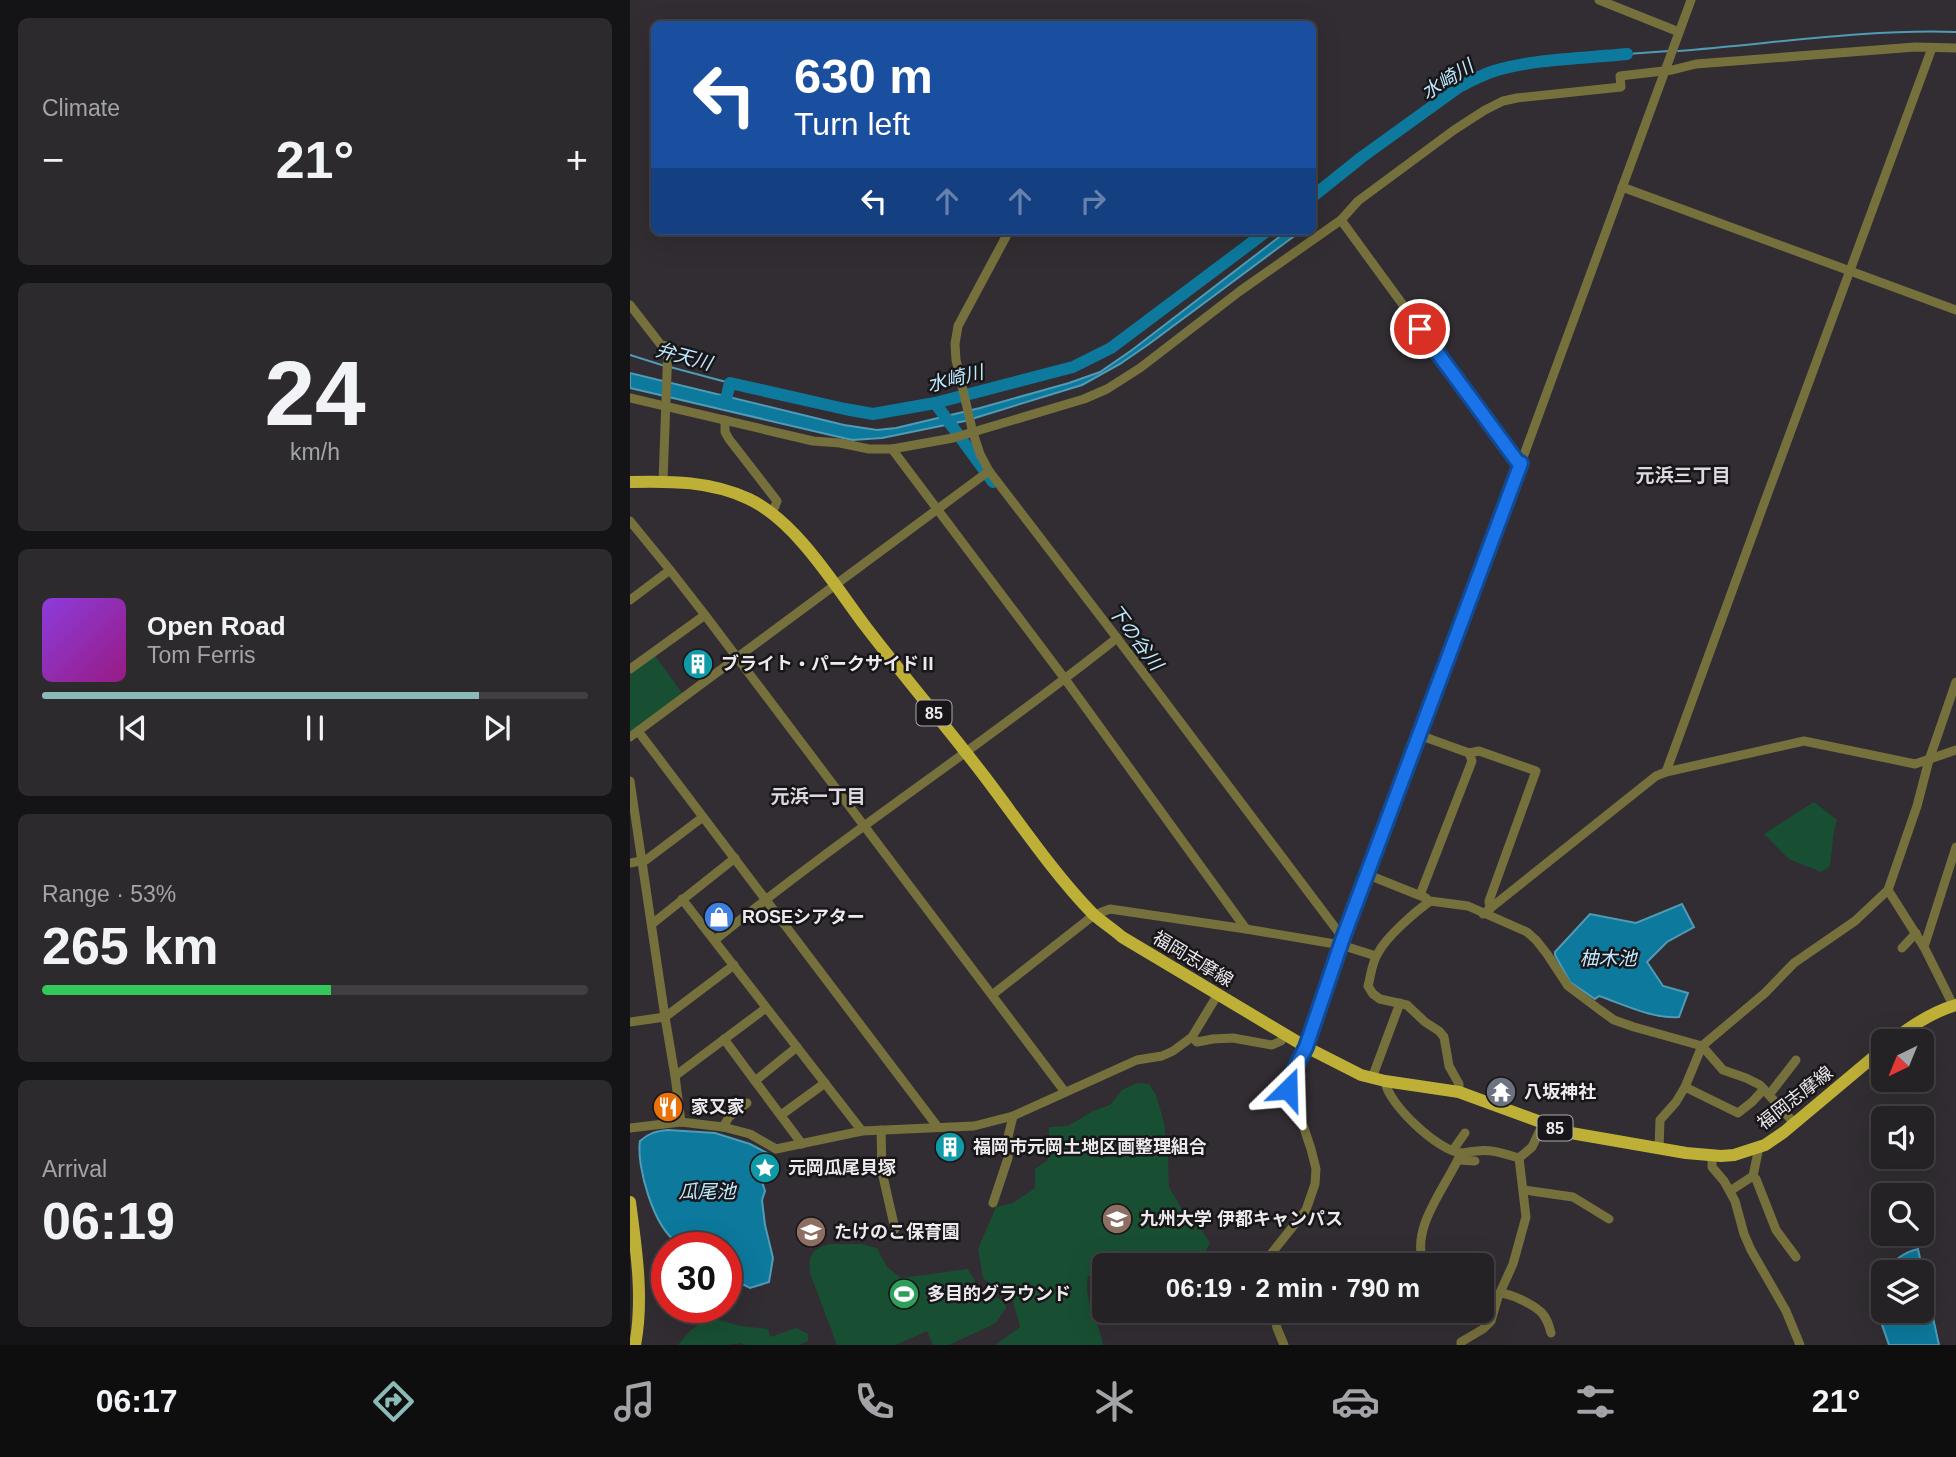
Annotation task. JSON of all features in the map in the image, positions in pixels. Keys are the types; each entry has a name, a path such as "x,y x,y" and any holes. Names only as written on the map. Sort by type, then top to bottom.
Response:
{"main road":[{"name":"福岡志摩線","path":"630,482 692,483 725,489 751,500 772,514 804,544 898,669 965,751 1065,882 1094,915 1122,937 1340,1065 1379,1080 1459,1092 1543,1124 1593,1139 1712,1157 1734,1155 1759,1147 1775,1138 1871,1059"},
{"path":"1908,1029 1931,1014 1955,1005"},
{"path":"630,1202 639,1299 635,1345"}],"street":[{"path":"1599,0 1679,32"},
{"path":"1271,1253 1306,1210 1315,1184 1316,1169 1311,1149 1288,1089 1293,1072 1306,1047 1366,874 1691,0"},
{"path":"630,398 813,441 869,449 892,449 965,433 1084,399 1115,384 1340,219 1358,201 1454,130 1503,101 1535,95 1620,87 1620,76 1696,64 1916,47 1956,48"},
{"path":"1666,772 1932,48"},
{"path":"1622,187 1956,310"},
{"path":"1340,219 1508,450 1521,463"},
{"path":"1007,235 958,326 956,360 965,433 979,454 987,473 1342,941"},
{"path":"630,305 661,345 668,346 663,481"},
{"path":"725,421 725,432 729,439 777,501 772,514"},
{"path":"892,449 1065,679 1246,929"},
{"path":"937,1126 704,817 634,734 987,473"},
{"path":"630,521 737,657 1065,1092"},
{"path":"630,600 670,570"},
{"path":"630,669 705,615"},
{"path":"715,940 766,898 1065,679 1114,640"},
{"path":"1659,1149 1660,1120 1685,1087 1702,1046 1765,993 1794,963 1855,921 1888,890 1917,806 1928,760 1956,682"},
{"path":"1419,735 1469,752 1479,751 1536,771 1487,911"},
{"path":"1487,911 1656,776 1666,772 1804,741 1915,764 1956,750"},
{"path":"1420,895 1472,761 1469,752"},
{"path":"630,781 681,1122"},
{"path":"630,863 646,860 704,817"},
{"path":"1924,947 1956,848"},
{"path":"652,924 735,858"},
{"path":"1366,874 1430,901 1487,911 1527,932 1547,954 1568,986 1614,1020 1702,1046 1723,1070 1746,1078 1767,1092 1794,1123"},
{"path":"1888,890 1916,933 1955,1005"},
{"path":"682,899 862,1131"},
{"path":"1430,901 1382,946 1376,956 1368,986 1380,999 1407,1005 1439,1031 1444,1037 1449,1066 1459,1084 1459,1092"},
{"path":"992,995 1094,915 1110,909 1342,941 1376,956"},
{"path":"1902,948 1916,933"},
{"path":"630,1023 665,1017 734,965"},
{"path":"630,1128 681,1122 723,1127 750,1134 776,1149 862,1131 974,1126 1013,1116 1137,1060 1162,1056 1184,1045 1192,1037 1218,994"},
{"path":"1400,1003 1379,1080 1411,1120 1434,1141 1475,1161"},
{"path":"675,1076 766,1008"},
{"path":"1192,1037 1197,1042 1233,1038 1272,1045 1281,1041 1285,1035"},
{"path":"724,1039 802,1144"},
{"path":"755,1081 797,1047"},
{"path":"1685,1087 1738,1113 1767,1092 1796,1060"},
{"path":"780,1115 825,1083"},
{"path":"723,1127 729,1117 747,1102"},
{"path":"993,1203 1008,1158 1008,1137 1013,1116"},
{"path":"1519,1158 1532,1147 1543,1124"},
{"path":"881,1130 882,1172 895,1230"},
{"path":"1419,1253 1430,1208 1465,1133"},
{"path":"1730,1191 1753,1177 1759,1147"},
{"path":"1457,1154 1479,1150 1519,1158"},
{"path":"1712,1157 1712,1167 1730,1191 1739,1210 1744,1234 1751,1250 1786,1311 1800,1345"},
{"path":"1461,1345 1461,1342 1491,1321 1513,1264 1526,1217 1519,1158"},
{"path":"1753,1177 1776,1230 1796,1257"},
{"path":"1524,1190 1573,1197 1609,1220"},
{"path":"1494,1296 1506,1294 1539,1311 1548,1322 1551,1333"},
{"path":"1276,1323 1283,1345"}],"green space":[{"path":"654,654 682,693 630,732 630,673"},
{"path":"1814,802 1837,820 1830,866 1821,872 1789,859 1764,834"},
{"path":"1137,1083 1149,1084 1156,1095 1164,1122 1169,1187 1181,1208 1194,1219 1210,1243 1205,1253 1092,1253 1092,1276 1088,1276 1088,1295 1092,1323 1096,1323 1103,1345 995,1345 1020,1327 1013,1301 983,1278 978,1249 996,1207 1013,1203 1035,1188 1035,1169 1048,1160 1049,1127 1068,1126 1093,1111 1110,1105 1122,1090"},
{"name":"多目的グラウンド","path":"830,1244 861,1244 877,1248 887,1267 901,1278 968,1269 977,1285 1004,1302 1006,1308 996,1323 949,1345 933,1345 927,1331 896,1345 837,1345 810,1273 812,1254"},
{"path":"703,1323 730,1323 768,1329 770,1337 796,1328 808,1334 808,1341 799,1345 678,1345 694,1328"}],"water":[{"path":"1282,235 1296,235 1120,364 1082,385 965,421 882,438 852,440 630,388 630,373 844,425 877,430 980,408 1069,383 1100,372"},
{"name":"柚木池","path":"1682,904 1694,927 1667,942 1647,962 1663,986 1688,993 1679,1017 1648,1013 1599,996 1595,999 1570,982 1555,955 1590,914 1636,923"},
{"name":"瓜尾池","path":"660,1131 715,1133 750,1144 771,1155 758,1162 765,1191 762,1200 765,1225 773,1258 769,1282 750,1288 742,1284 742,1232 667,1232 661,1224 648,1196 639,1152 640,1141"},
{"path":"1918,1249 1920,1260 1897,1260"},
{"path":"1934,1322 1939,1345 1889,1345 1882,1323"}],"waterway":[{"path":"1678,51 1852,35 1956,32"},
{"path":"1627,54 1669,51"},
{"name":"水崎川","path":"1316,194 1459,87 1481,76 1525,64 1627,54"},
{"name":"水崎川","path":"718,401 725,403 730,383 873,414 935,403 1073,367 1111,348 1262,235"},
{"name":"弁天川","path":"630,355 665,366"},
{"name":"弁天川","path":"670,367 730,383"},
{"name":"下の谷川","path":"935,403 993,482"}],"place":[{"name":"ブライト・パークサイドⅡ","path":"698,664"},
{"name":"ROSEシアター","path":"719,917"},
{"name":"八坂神社","path":"1501,1092"},
{"name":"家又家","path":"668,1107"},
{"name":"福岡市元岡土地区画整理組合","path":"950,1147"},
{"name":"元岡瓜尾貝塚","path":"765,1168"},
{"name":"九州大学 伊都キャンパス","path":"1117,1219"},
{"name":"たけのこ保育園","path":"811,1232"},
{"name":"多目的グラウンド","path":"904,1294"}],"district":[{"name":"元浜三丁目","path":"1683,475"},
{"name":"元浜一丁目","path":"818,796"}],"route":[{"path":"1288,1089 1293,1072 1306,1047 1343,938 1521,463 1420,329"}]}
